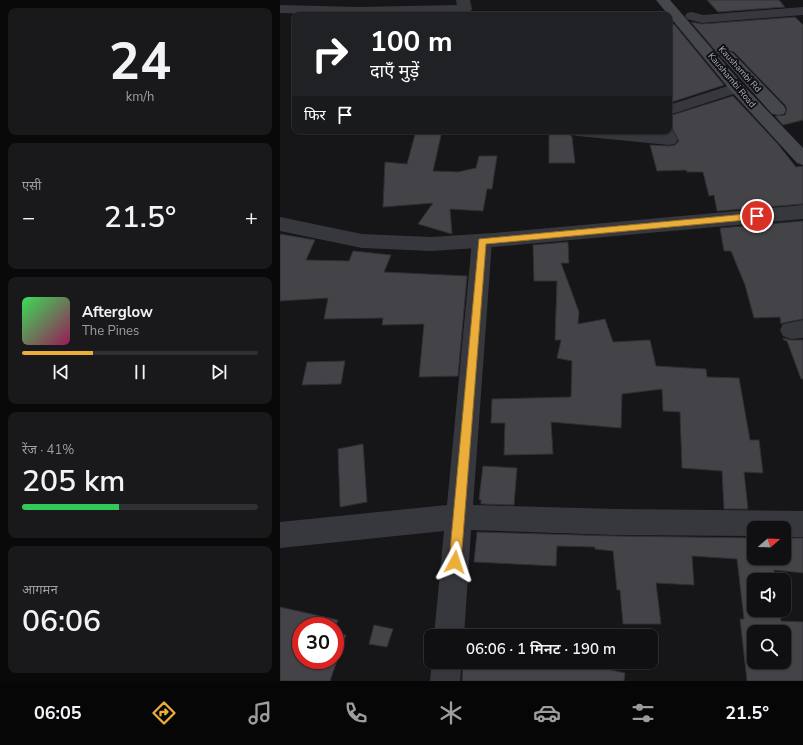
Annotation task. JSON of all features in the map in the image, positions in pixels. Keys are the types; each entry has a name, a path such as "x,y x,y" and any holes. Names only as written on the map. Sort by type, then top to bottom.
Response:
{"main road":[{"name":"Kaushambi Road","path":"663,0 737,88 803,159"},
{"name":"Kaushambi Rd","path":"678,0 787,120"}],"street":[{"path":"280,9 444,12 465,9 463,0"},
{"path":"692,16 702,19 803,11"},
{"path":"672,109 737,88"},
{"path":"608,134 669,140 666,134"},
{"path":"280,224 362,241 431,244 482,241 803,212"},
{"path":"450,629 482,241"},
{"path":"280,535 459,517 615,522 803,524"},
{"path":"445,681 446,669"}],"building":[{"path":"707,0 779,0 785,7 718,12"},
{"path":"795,17 803,25 803,120 783,125 775,116 785,115 787,109 785,105 734,52 727,50 719,55 691,22 702,24"},
{"path":"672,24 674,24 724,85 672,102"},
{"path":"733,96 777,143 796,167 803,166 803,204 717,211 714,195 709,196 703,172 687,172 686,170 657,171 650,145 669,146 675,145 679,141 672,128 672,115"},
{"path":"415,134 441,134 433,171 458,172 476,168 479,156 497,156 492,189 487,189 483,211 450,209 452,234 418,224 433,203 383,207 385,162 407,164"},
{"path":"549,134 570,134 572,137 575,163 549,163"},
{"path":"803,221 803,319 781,324 780,317 754,318 745,285 731,251 724,251 720,228"},
{"path":"280,234 315,240 306,260 349,261 353,251 391,255 384,272 467,276 458,376 419,377 424,324 382,325 383,318 324,319 328,298 280,301"},
{"path":"568,242 569,263 561,263 579,312 578,324 605,319 613,342 650,340 656,366 706,369 707,377 739,378 750,440 759,440 763,473 744,472 748,509 724,509 722,471 682,468 680,412 663,411 662,389 622,394 621,428 551,422 553,454 504,455 505,423 491,423 492,399 571,397 572,361 557,358 561,340 555,340 557,281 534,281 533,245"},
{"path":"783,338 803,340 803,379 801,379 787,341"},
{"path":"345,361 341,384 302,385 307,362"},
{"path":"363,444 367,502 340,507 338,449"},
{"path":"483,466 517,468 514,505 481,504 481,500 479,499"},
{"path":"477,532 747,538 747,565 791,565 791,538 803,538 803,573 774,570 774,573 747,573 747,617 781,617 781,621 803,622 803,681 747,681 740,619 744,619 737,559 692,556 694,585 656,583 661,624 623,624 620,590 617,590 613,551 595,549 595,547 557,546 556,566 474,562"},
{"path":"280,607 325,617 292,617 292,669 334,669 330,681 280,681"},
{"path":"374,625 393,629 387,647 369,644"},
{"path":"463,669 607,669 625,673 624,681 462,681"}],"route":[{"path":"455,562 482,241 757,216"}]}
